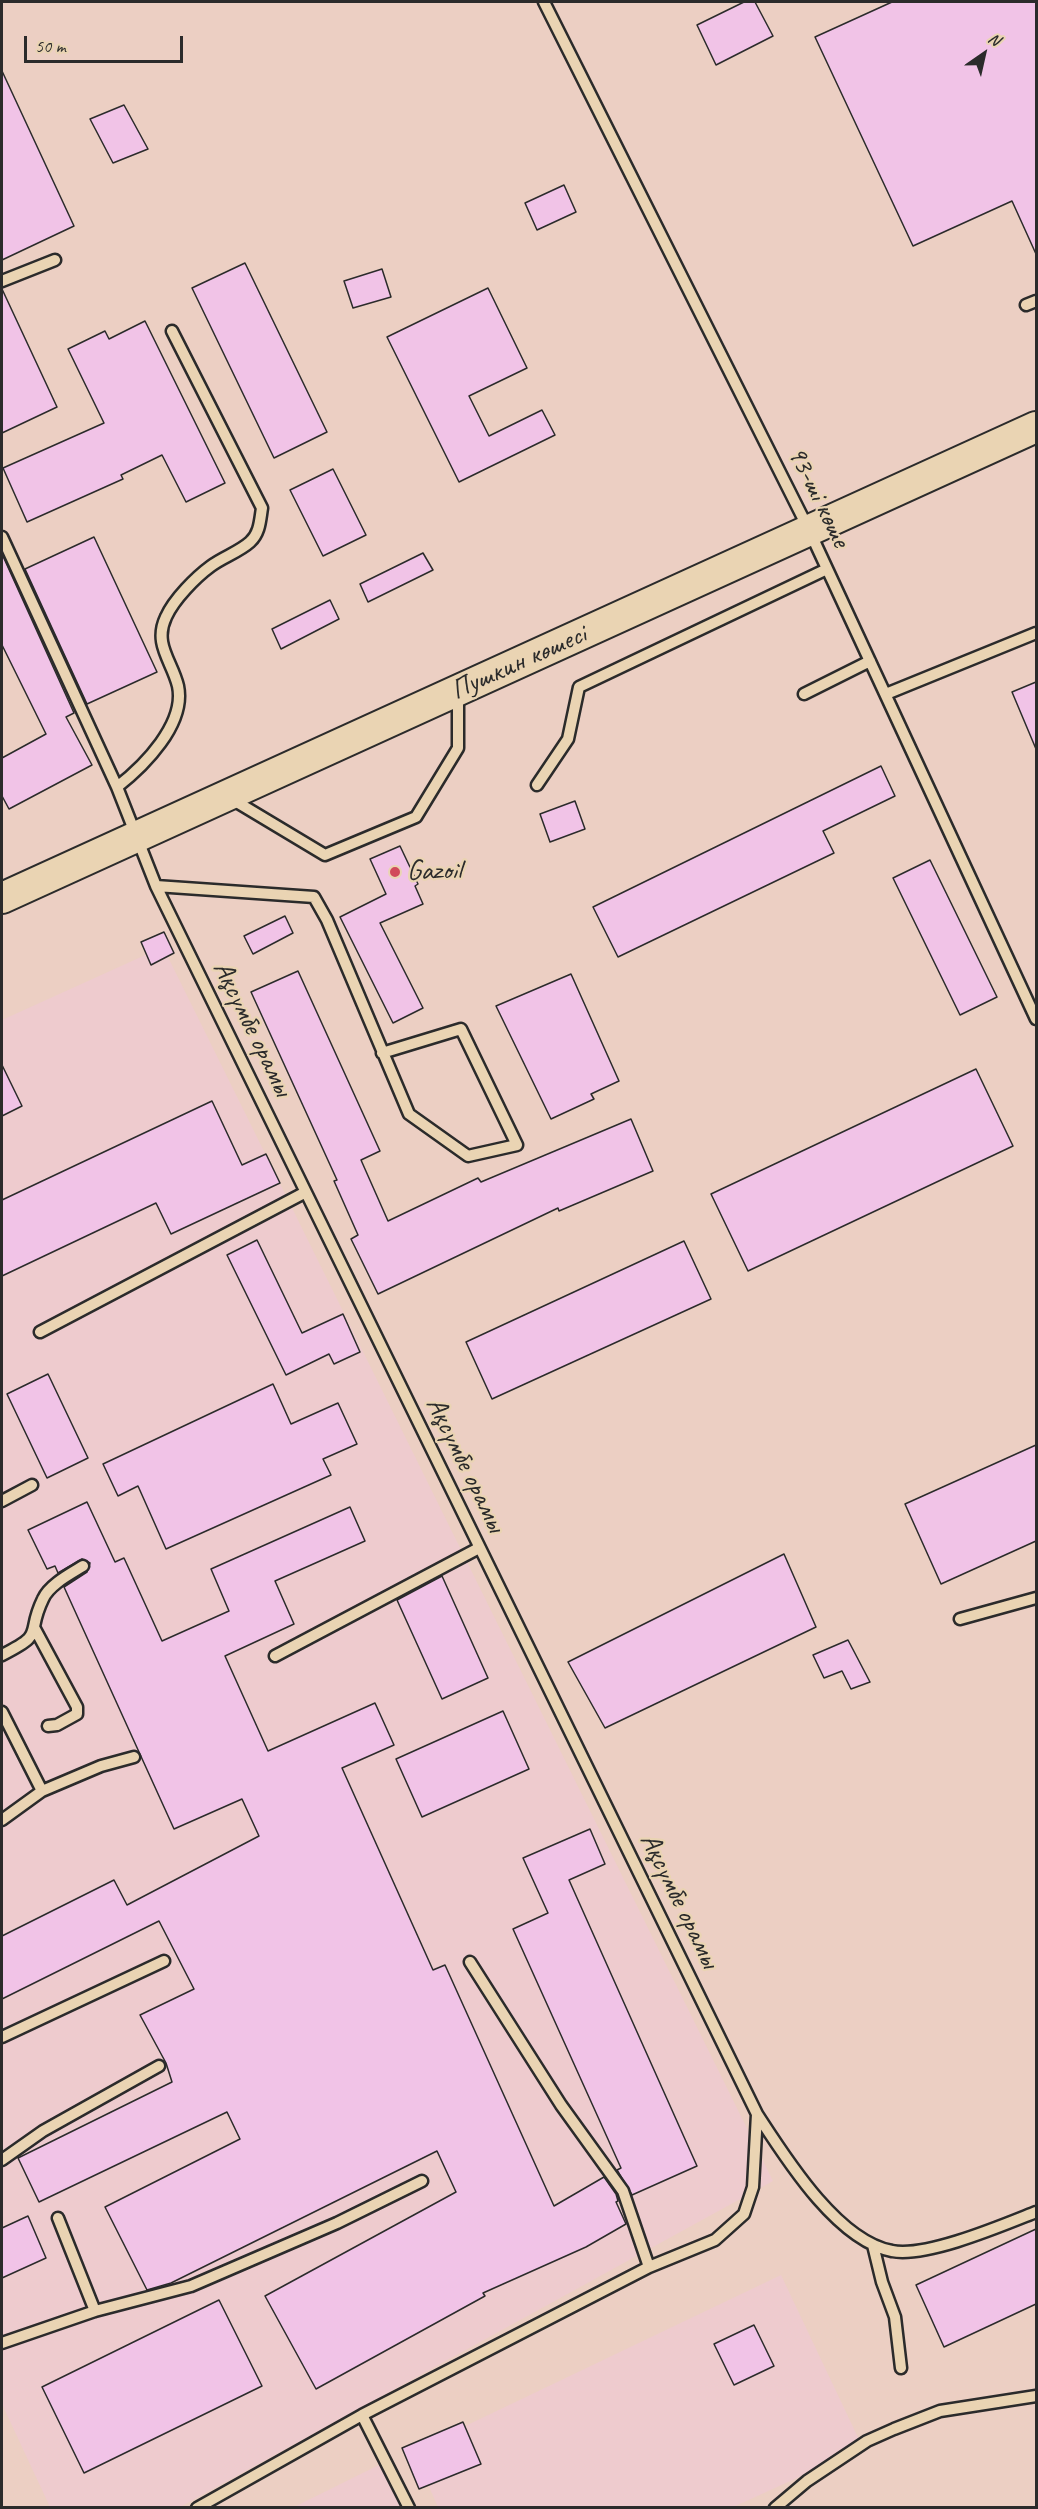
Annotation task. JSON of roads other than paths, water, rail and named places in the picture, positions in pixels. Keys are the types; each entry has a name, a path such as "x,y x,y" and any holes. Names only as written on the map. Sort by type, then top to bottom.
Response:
{"main road":[{"name":"Пушкин көшесі","path":"2,898 1036,428"}],"lane":[{"name":"93-ші көше","path":"544,2 810,532 1036,1020"},
{"path":"2,281 55,260"},
{"path":"117,787 138,771 155,751 180,705 177,685 162,648 162,631 166,616 178,599 210,566 251,541 260,528 262,508 172,331"},
{"name":"Ақсүмбе орамы","path":"2,537 117,787 156,886 304,1193 757,2114 790,2165 835,2218 873,2245"},
{"path":"537,785 568,739 579,687 827,569"},
{"path":"886,694 1036,633"},
{"path":"804,694 870,661"},
{"path":"227,796 325,855 416,817 458,748 458,691"},
{"path":"156,886 314,897 327,920 382,1053 409,1114 468,1156 517,1145 461,1029 382,1053"},
{"path":"40,1332 304,1193"},
{"path":"2,1501 32,1485"},
{"path":"275,1656 479,1548"},
{"path":"2,1655 29,1642 35,1629 43,1597 83,1566"},
{"path":"960,1619 1036,1598"},
{"path":"35,1629 77,1707 77,1714 57,1725 48,1726"},
{"path":"2,1712 42,1791"},
{"path":"2,1820 42,1791 101,1766 134,1757"},
{"path":"2,2037 164,1960"},
{"path":"470,1962 561,2105 623,2191 649,2267"},
{"path":"2,2160 43,2131 159,2066"},
{"path":"197,2508 302,2446 649,2267 715,2240 744,2214 753,2187 757,2114"},
{"path":"2,2343 95,2311 191,2286 338,2223 422,2181"},
{"path":"873,2245 893,2252 939,2247 1036,2212"},
{"path":"58,2218 95,2311"},
{"path":"873,2245 882,2282 895,2317 901,2368"},
{"path":"775,2508 807,2481 867,2441 885,2433 940,2411 1036,2396"},
{"path":"362,2415 409,2508"}],"place":[{"name":"Gazoil","path":"395,872"}]}
